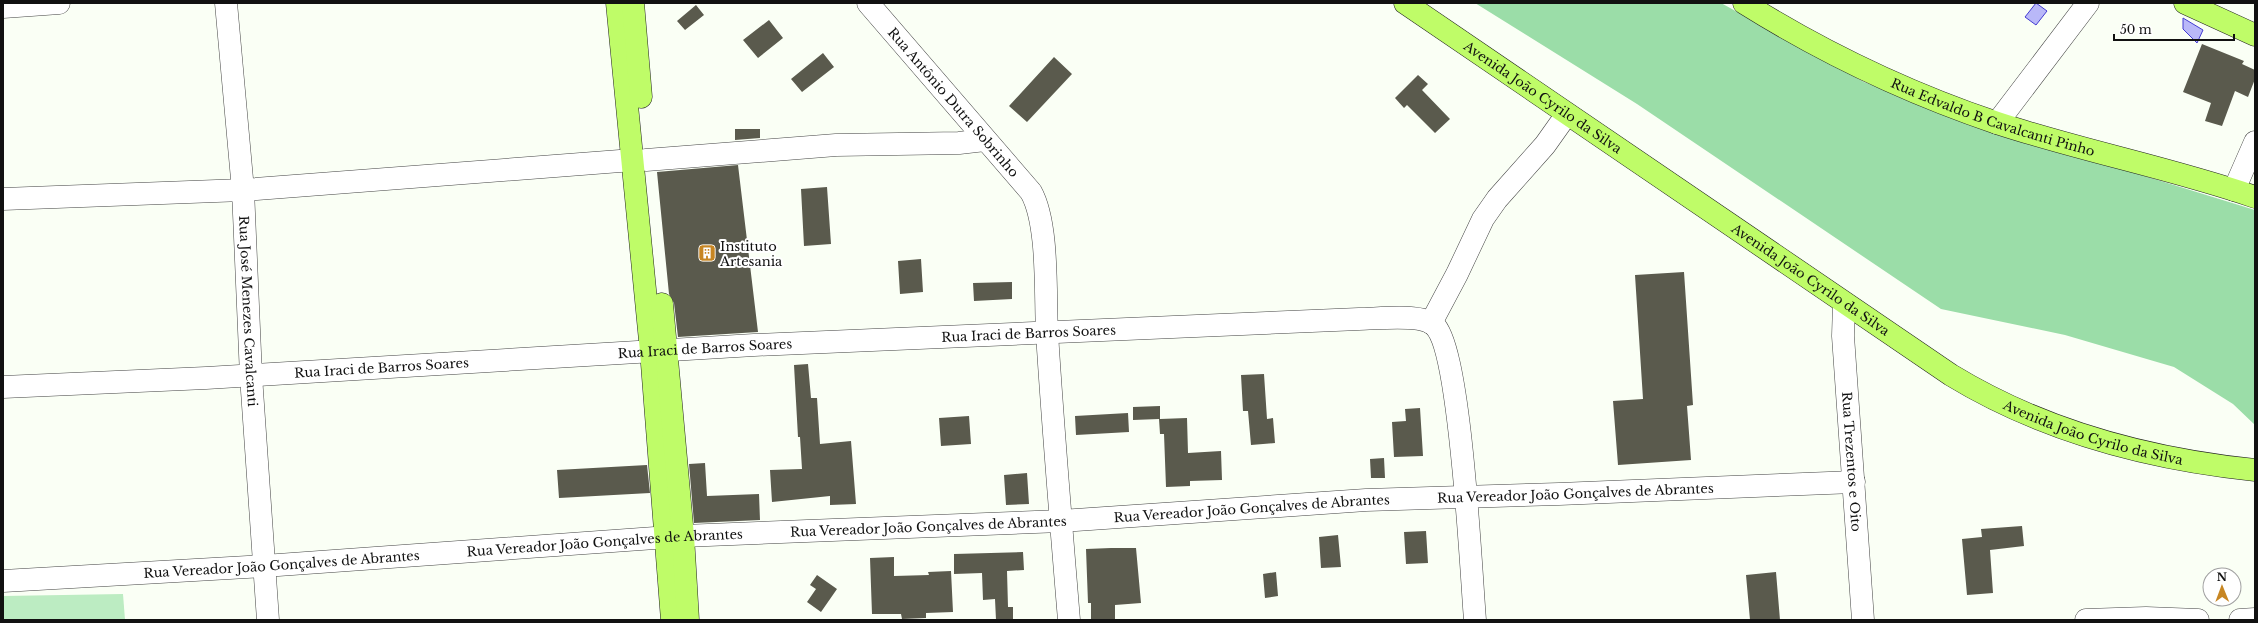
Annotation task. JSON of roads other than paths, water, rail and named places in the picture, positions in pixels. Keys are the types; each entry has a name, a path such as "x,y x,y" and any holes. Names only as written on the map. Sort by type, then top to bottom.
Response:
{"main road":[{"path":"617,3 639,160 659,350 675,537 688,620"},
{"path":"633,3 639,160"},
{"name":"Avenida João Cyrilo da Silva","path":"1405,3 1950,376 1976,391 2026,413 2092,438 2140,452 2207,465 2255,470"},
{"name":"Rua Edvaldo B Cavalcanti Pinho","path":"1744,3 1817,47 1868,73 1997,123 2255,197"},
{"path":"2185,3 2255,36"},
{"path":"672,620 675,537"}],"street":[{"path":"3,7 59,3"},
{"name":"Rua José Menezes Cavalcanti","path":"226,3 243,190 251,376 268,620"},
{"name":"Rua Antônio Dutra Sobrinho","path":"868,3 985,140 1032,192 1038,203 1045,268 1047,332"},
{"path":"1997,123 2088,3"},
{"path":"1475,620 1466,496 1452,384 1439,334 1431,323 1457,274 1483,219 1496,198 1545,145 1567,114"},
{"path":"3,199 243,190 836,145 959,143 985,140"},
{"path":"2234,190 2255,142"},
{"name":"Rua Trezentos e Oito","path":"1844,303 1843,336 1863,620"},
{"name":"Rua Iraci de Barros Soares","path":"3,387 251,376 659,350 1047,332 1406,318 1431,323"},
{"path":"1047,332 1069,620"},
{"name":"Rua Vereador João Gonçalves de Abrantes","path":"3,581 264,566 675,537 1061,521 1366,500 1854,482"},
{"path":"2086,620 2146,618 2198,620"},
{"path":"2240,620 2255,619"}],"water":[{"path":"2036,3 2047,11 2036,25 2025,17"},
{"path":"2183,18 2203,30 2197,43 2183,29"}],"place":[{"name":"Instituto Artesania","path":"707,253"}]}
